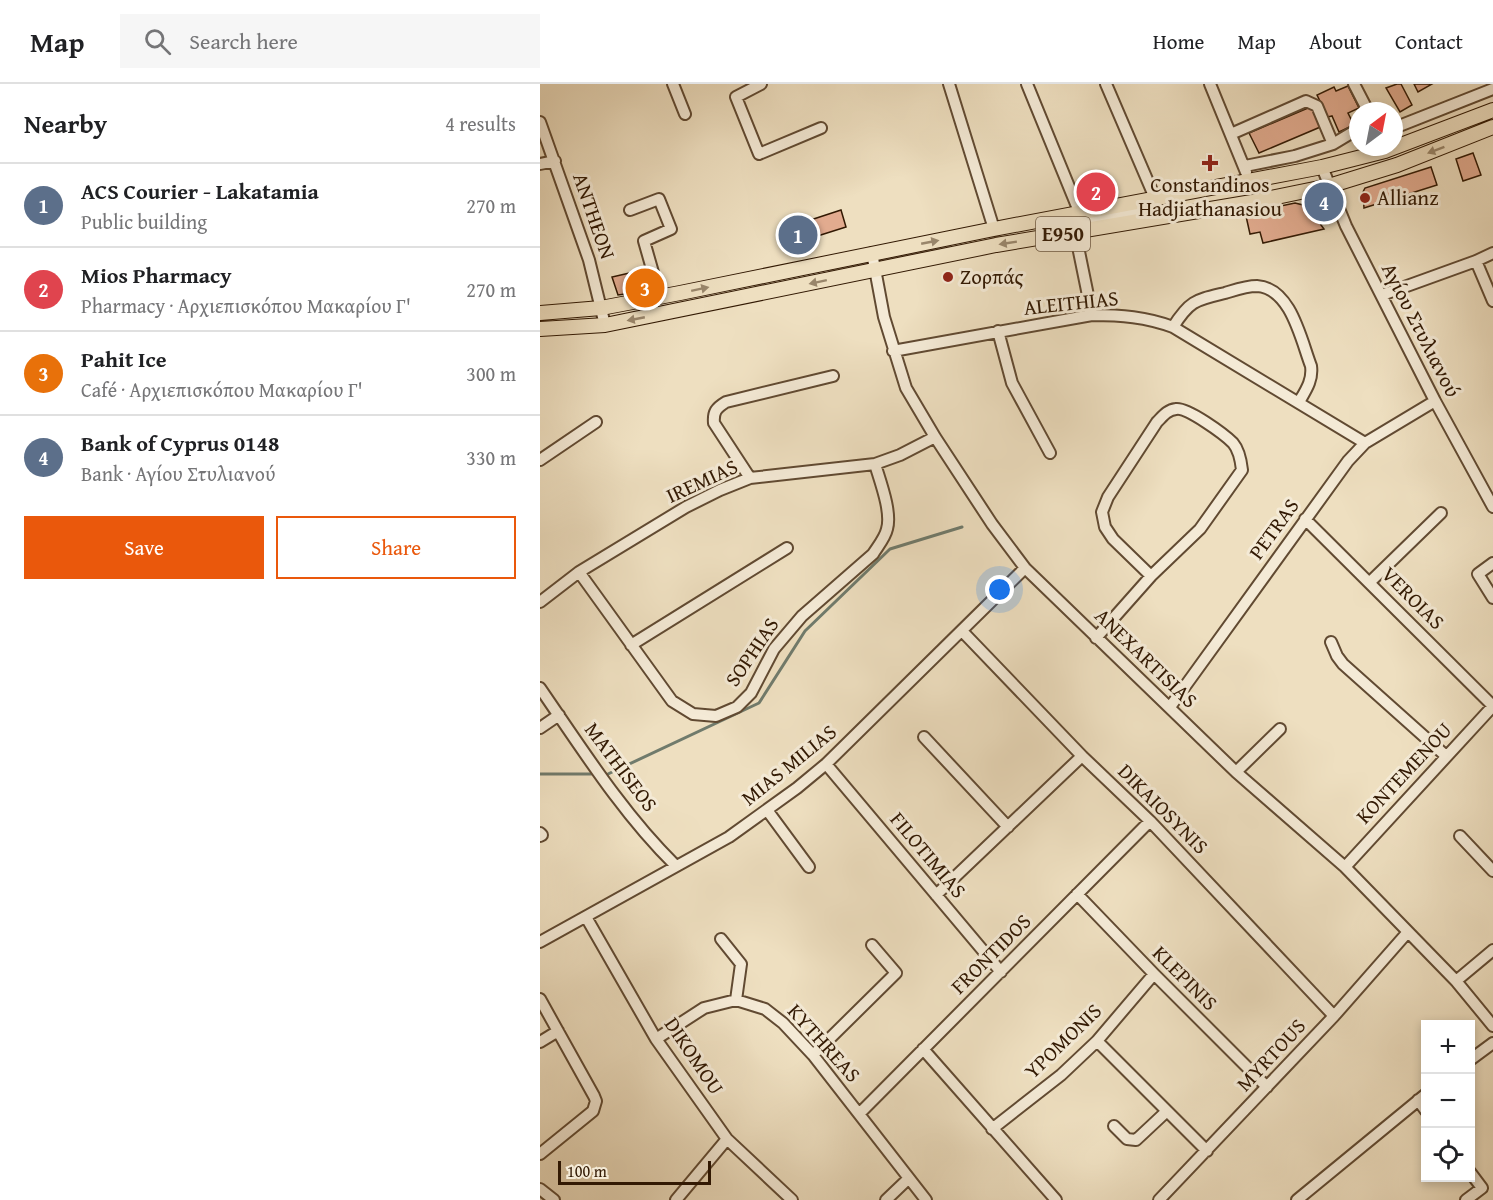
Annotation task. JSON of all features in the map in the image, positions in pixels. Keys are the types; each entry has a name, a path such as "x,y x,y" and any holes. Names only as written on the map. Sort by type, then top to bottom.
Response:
{"main road":[{"name":"E950","path":"1470,119 1493,102"},
{"name":"E950","path":"1403,142 1493,110"},
{"name":"E950","path":"540,329 605,325 996,245 1252,202 1329,186 1397,165 1492,130"},
{"name":"E950","path":"540,313 601,308 660,297 1078,212 1322,167 1360,156"}],"street":[{"path":"673,84 685,114"},
{"path":"761,84 736,97 759,154 820,128"},
{"path":"949,84 994,229"},
{"path":"1027,84 1078,212 1084,218 1092,219 1135,213 1150,219"},
{"path":"1106,84 1155,198"},
{"path":"1210,84 1249,180"},
{"path":"1354,84 1363,102"},
{"path":"1403,124 1493,89"},
{"path":"1231,134 1306,101 1317,106 1333,144"},
{"name":"ANTHEON","path":"540,122 589,260 605,325"},
{"path":"1245,166 1295,156 1333,144 1349,134"},
{"path":"540,164 555,161"},
{"name":"Αγίου Στυλιανού","path":"1322,167 1346,226 1435,401 1493,507"},
{"path":"630,210 659,200 670,229 644,241 660,297"},
{"path":"1075,232 1092,315"},
{"name":"ANEXARTISIAS","path":"872,253 884,317 906,388 992,524 1025,568 1236,772 1345,867 1456,981 1493,1026"},
{"path":"1382,295 1493,253"},
{"path":"1476,261 1493,301"},
{"path":"1173,327 1184,309 1201,298 1251,286 1266,288 1274,292 1288,306 1311,366 1310,384 1299,402"},
{"name":"ALEITHIAS","path":"893,351 1092,315 1122,315 1152,319 1173,327 1365,443"},
{"path":"998,331 1012,383 1050,453"},
{"path":"750,478 714,423 713,414 718,407 726,402 833,376"},
{"name":"PETRAS","path":"1170,707 1348,461 1365,443 1435,401"},
{"path":"1096,638 1151,576 1200,529 1242,470 1240,457 1234,444 1189,411 1177,408 1166,412 1157,422 1108,496 1102,512 1105,527 1109,533 1151,576"},
{"path":"540,460 596,422"},
{"name":"IREMIAS","path":"540,602 579,572 686,507 750,478 875,464 900,455 935,437"},
{"name":"SOPHIAS","path":"579,572 672,701 693,714 716,716 737,707 751,693 774,649 802,616 873,554 882,542 888,528 887,513 875,464"},
{"path":"1370,582 1441,513"},
{"name":"VEROIAS","path":"1305,519 1493,706"},
{"path":"631,645 787,548"},
{"path":"1493,563 1478,574 1493,598"},
{"name":"MIAS MILIAS","path":"540,942 729,837 767,810 826,764 1025,568"},
{"name":"DIKAIOSYNIS","path":"962,631 1082,756 1150,821 1334,1016"},
{"path":"1332,642 1343,664 1446,756"},
{"name":"MATHISEOS","path":"540,688 615,795 675,865"},
{"name":"KONTEMENOU","path":"1345,867 1493,706"},
{"path":"540,728 559,715"},
{"path":"1236,772 1280,729"},
{"path":"924,737 1008,827"},
{"path":"936,895 1082,756"},
{"name":"FILOTIMIAS","path":"826,764 1000,972"},
{"path":"767,810 809,867"},
{"name":"FRONTIDOS","path":"859,1114 1150,821"},
{"path":"1460,836 1493,871"},
{"name":"KLEPINIS","path":"1077,894 1267,1087"},
{"name":"DIKOMOU","path":"586,917 656,1039 728,1139 792,1200"},
{"name":"MYRTOUS","path":"1159,1200 1334,1016 1407,933"},
{"path":"656,1039 704,1008 736,1000 741,964 721,939"},
{"path":"813,1055 896,973 872,945"},
{"path":"1456,981 1493,950"},
{"name":"YPOMONIS","path":"992,1129 1061,1075 1097,1041 1154,974"},
{"path":"540,999 596,1101 593,1111 540,1154"},
{"name":"KYTHREAS","path":"736,1000 765,1009 783,1023 813,1055 926,1200"},
{"path":"540,1042 558,1031"},
{"path":"1097,1041 1207,1151"},
{"path":"1475,1056 1493,1043"},
{"path":"923,1049 1056,1200"},
{"path":"1297,1200 1421,1097"},
{"path":"1114,1126 1127,1139 1136,1140 1167,1111"},
{"path":"679,1199 728,1139"},
{"path":"886,1200 908,1179"},
{"path":"1466,1200 1482,1188 1475,1179"},
{"path":"540,1189 554,1200"}],"building":[{"path":"1401,84 1412,105 1403,110 1403,102 1394,102 1386,88"},
{"path":"1414,84 1432,84 1418,92"},
{"path":"1348,86 1356,102 1349,102 1349,127 1339,132 1332,116 1328,117 1317,95 1334,87 1336,91"},
{"path":"1315,105 1325,125 1259,153 1249,133"},
{"path":"1473,153 1481,175 1463,181 1456,159"},
{"path":"1431,167 1437,185 1364,208 1365,188"},
{"path":"1295,203 1307,206 1324,229 1263,243 1260,232 1250,234 1246,216 1252,215 1252,212"},
{"path":"841,210 846,227 789,245 783,229"},
{"path":"647,269 653,290 618,295 612,277"}],"waterway":[{"path":"608,774 759,703 805,631 890,549 962,527"},
{"path":"540,774 591,774"}],"place":[{"name":"Constandinos Hadjiathanasiou","path":"1210,163"},
{"name":"Mios Pharmacy","path":"1096,192"},
{"name":"Allianz","path":"1365,198"},
{"name":"Bank of Cyprus 0148","path":"1324,202"},
{"name":"ACS Courier - Lakatamia","path":"798,235"},
{"name":"Ζορπάς","path":"948,277"},
{"name":"Pahit Ice","path":"645,288"}]}
